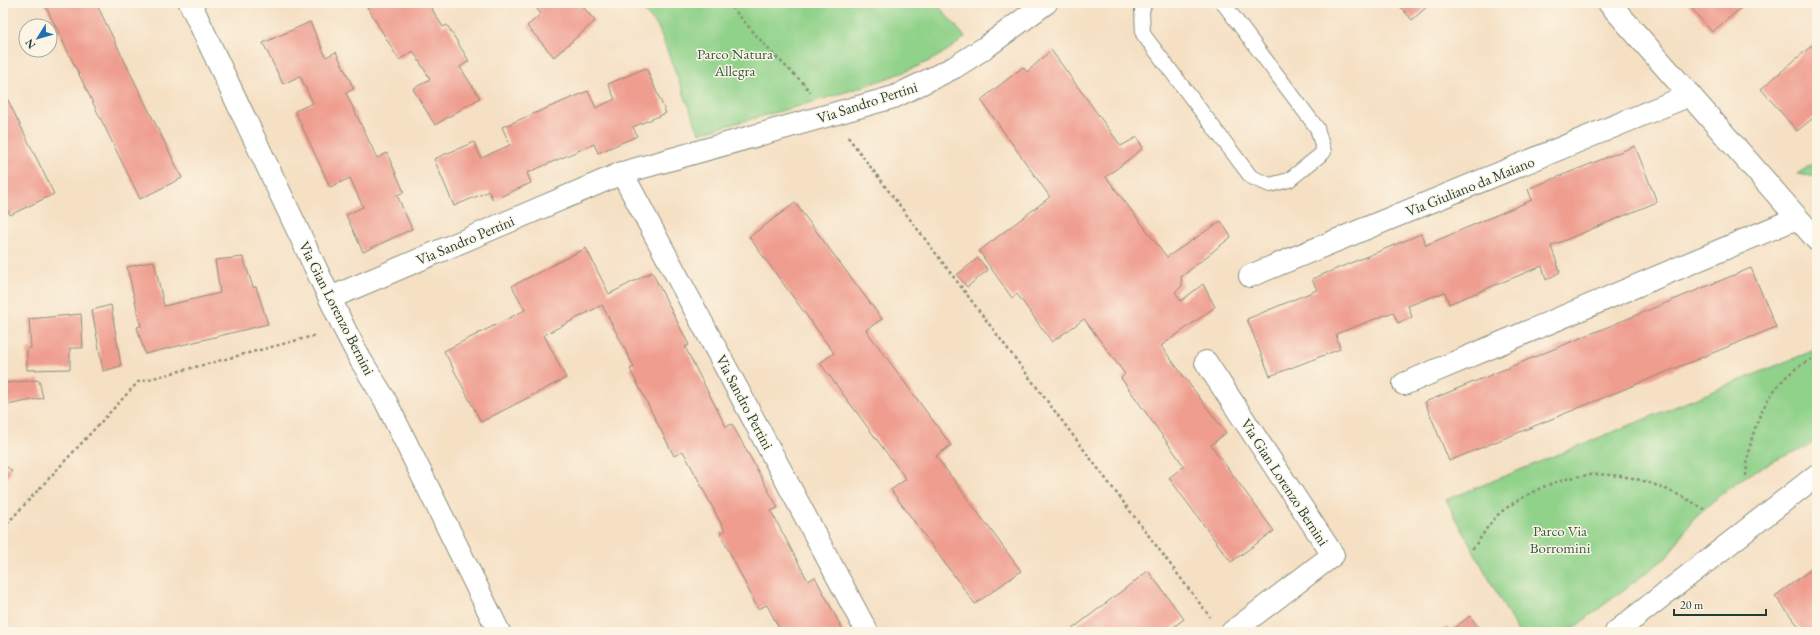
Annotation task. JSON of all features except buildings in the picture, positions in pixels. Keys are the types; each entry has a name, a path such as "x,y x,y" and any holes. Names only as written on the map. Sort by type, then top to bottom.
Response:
{"street":[{"name":"Via Gian Lorenzo Bernini","path":"190,3 344,328 360,359 384,398 499,632"},
{"name":"Via Sandro Pertini","path":"330,298 622,173 894,96 923,84 955,67 1046,3"},
{"path":"1609,3 1817,240"},
{"name":"Via Giuliano da Maiano","path":"1250,276 1690,95"},
{"name":"Via Sandro Pertini","path":"622,173 867,632"},
{"path":"1404,384 1797,218"},
{"name":"Via Gian Lorenzo Bernini","path":"1206,362 1333,555 1232,632"},
{"path":"1616,632 1817,475"}],"lane":[{"path":"1145,3 1142,10 1143,34 1251,177 1270,185 1289,180 1324,152 1317,128 1223,3"}],"path":[{"path":"728,3 771,52 802,82 813,96"},
{"path":"844,131 1212,619"},
{"path":"3,528 138,382 344,328"},
{"path":"1746,476 1747,455 1760,412 1773,390 1789,374 1808,361 1817,357"},
{"path":"1472,549 1481,540 1492,521 1523,497 1542,487 1579,476 1605,474 1637,478 1686,497 1704,509"}],"green space":[{"name":"Parco Natura Allegra","path":"637,3 936,3 965,37 942,54 891,77 782,111 699,133 658,27"},
{"path":"1817,161 1817,177 1797,174"},
{"name":"Parco Via Borromini","path":"1817,349 1817,439 1806,447 1775,460 1746,476 1720,495 1693,519 1667,557 1568,632 1518,632 1446,500"}]}
